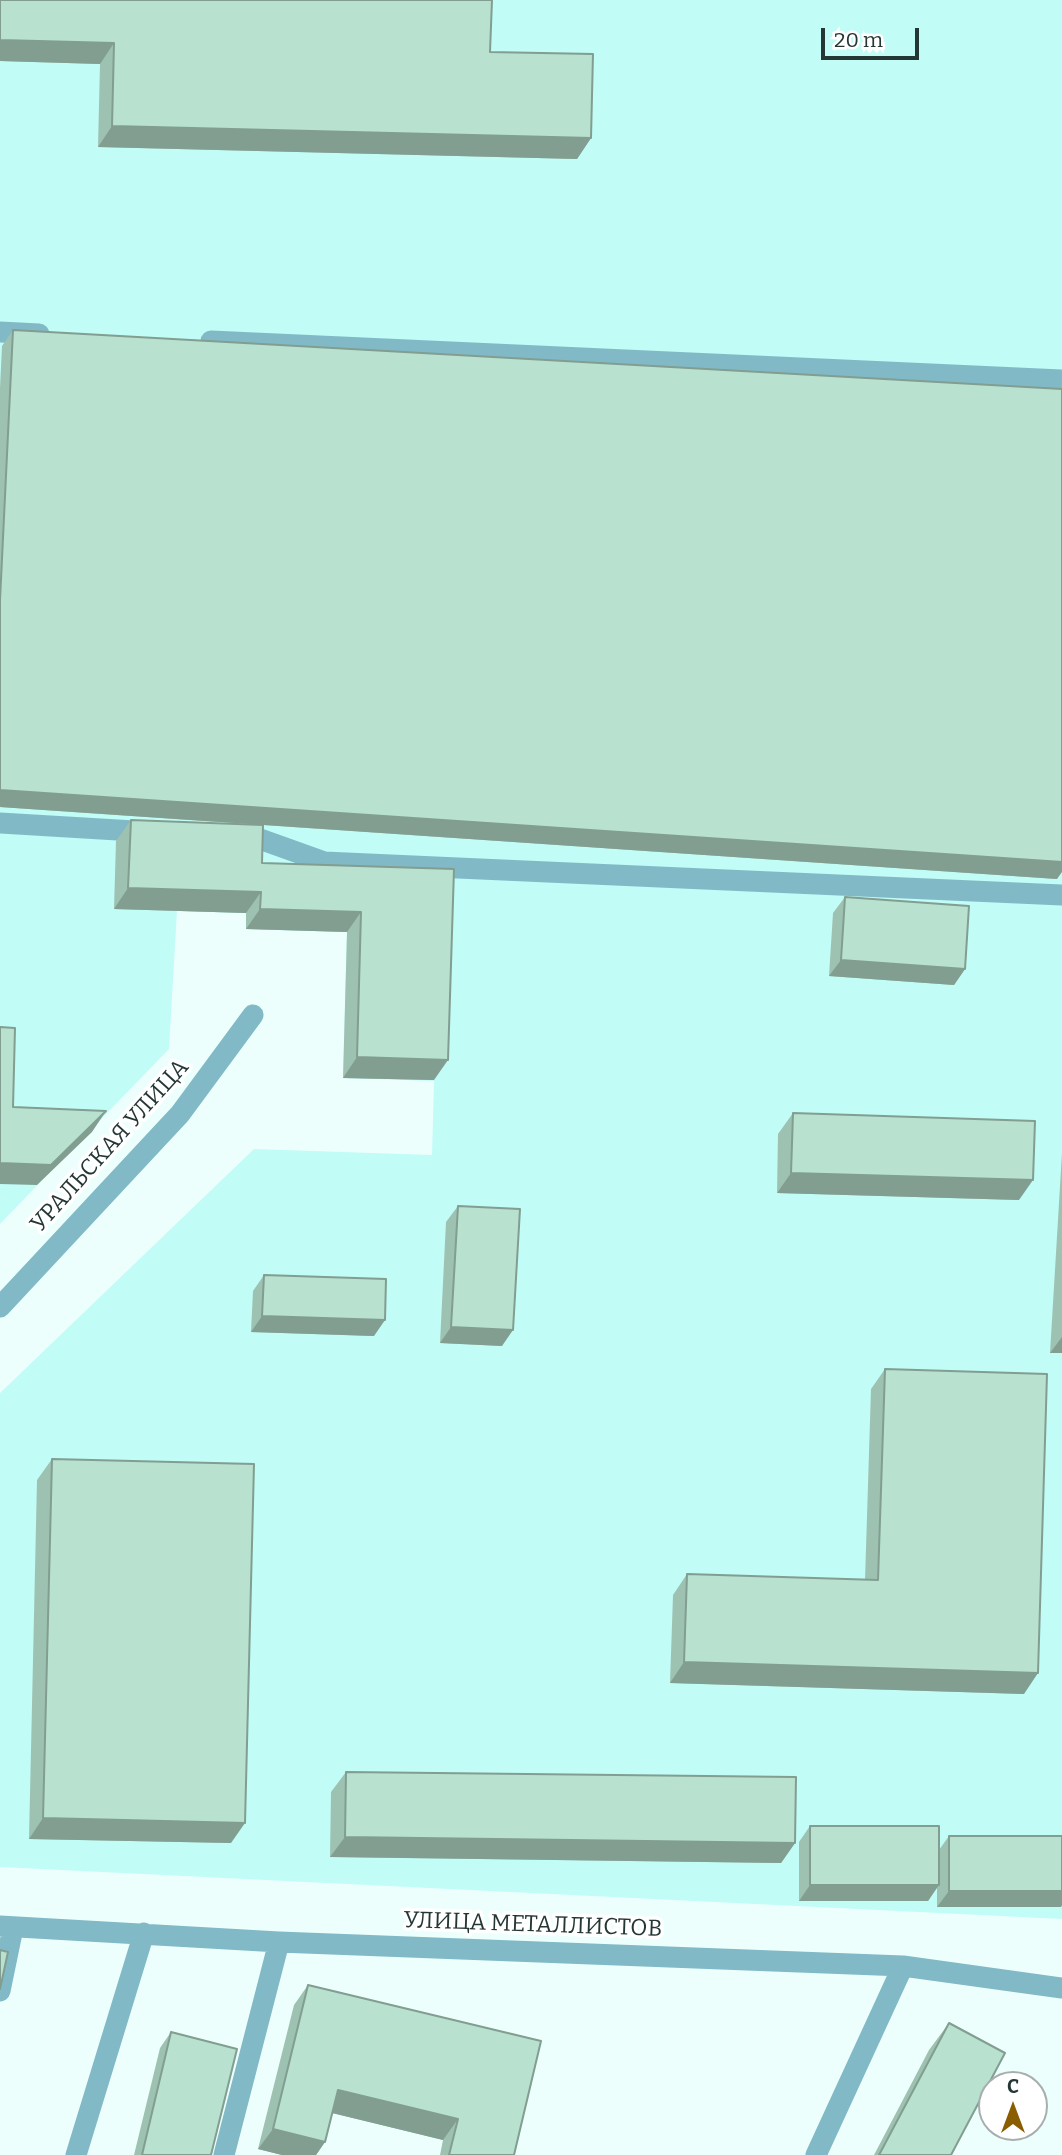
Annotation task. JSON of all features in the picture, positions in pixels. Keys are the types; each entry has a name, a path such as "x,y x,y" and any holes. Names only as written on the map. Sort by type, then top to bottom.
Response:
{"street":[{"path":"0,332 58,334"},
{"path":"197,341 1062,380"},
{"path":"0,823 176,833"},
{"path":"216,836 257,838 324,862 1062,895"},
{"name":"УРАЛЬСКАЯ УЛИЦА","path":"0,1307 180,1114 253,1015"},
{"path":"0,1991 7,1927"},
{"name":"УЛИЦА МЕТАЛЛИСТОВ","path":"7,1927 279,1942 903,1966 1062,1989"},
{"path":"76,2155 144,1933"},
{"path":"225,2155 279,1942"},
{"path":"816,2155 903,1966"}],"shaded area":[{"path":"0,0 1062,0 1062,1919 0,1867 0,1393 254,1149 432,1155 434,1081 343,1078 347,932 246,929 246,913 177,911 169,1049 0,1224"}],"building":[{"path":"0,0 492,0 490,52 593,54 591,138 112,126 114,43 0,40"},
{"path":"13,330 1062,389 1062,862 0,790 0,600"},
{"path":"131,820 263,825 262,863 454,869 448,1060 357,1057 361,912 260,909 261,892 128,888"},
{"path":"845,897 969,906 965,969 841,960"},
{"path":"0,1027 15,1028 13,1107 106,1111 51,1165 0,1163"},
{"path":"793,1113 1035,1121 1033,1180 791,1173"},
{"path":"458,1206 520,1209 513,1330 451,1327"},
{"path":"264,1275 386,1279 385,1320 262,1316"},
{"path":"885,1369 1047,1374 1038,1673 684,1662 687,1574 878,1580"},
{"path":"52,1459 254,1464 245,1823 43,1818"},
{"path":"346,1772 796,1777 795,1843 345,1837"},
{"path":"810,1826 939,1826 939,1885 810,1885"},
{"path":"949,1836 1062,1836 1062,1891 949,1891"},
{"path":"0,1950 8,1952 0,1989"},
{"path":"308,1985 541,2041 514,2155 449,2155 458,2119 338,2090 325,2142 273,2129"},
{"path":"949,2023 1005,2053 995,2071 978,2071 978,2104 951,2155 879,2155"},
{"path":"171,2032 237,2049 211,2155 142,2155"}]}
